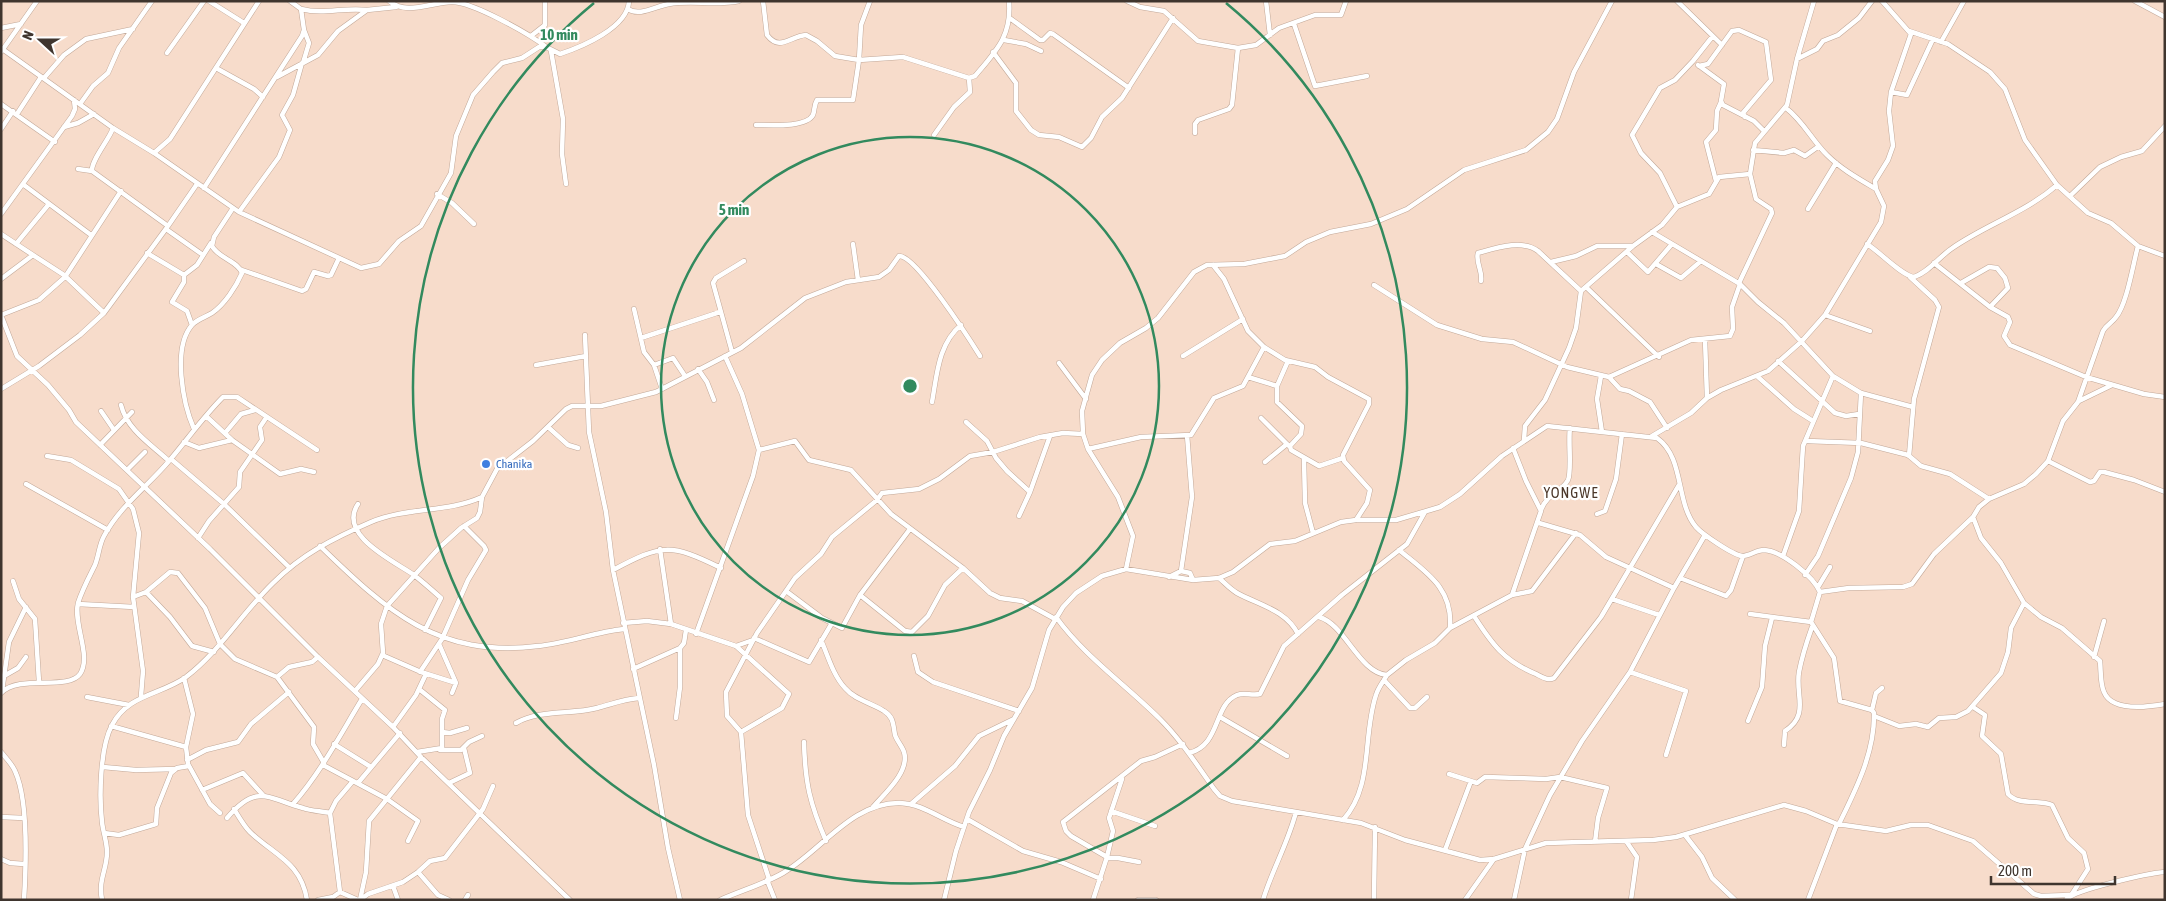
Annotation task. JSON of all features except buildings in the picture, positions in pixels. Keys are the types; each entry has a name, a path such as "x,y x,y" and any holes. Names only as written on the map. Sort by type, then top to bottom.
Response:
{"street":[{"path":"37,1 2,50 113,128 154,153 239,212 361,268 379,264 399,241 420,226 451,173 456,136 473,95 502,63 522,58 538,47 546,47"},
{"path":"80,104 94,86 108,73 119,48 152,1"},
{"path":"167,53 204,1"},
{"path":"209,1 244,23"},
{"path":"154,153 170,140 259,1"},
{"path":"290,1 301,9 324,13 344,9 413,8 448,2 465,3 531,36 551,51 560,54 595,40 614,26 628,9 629,1"},
{"path":"388,1 397,7"},
{"path":"531,36 545,24 545,1"},
{"path":"628,9 638,13 671,4 716,4 739,1"},
{"path":"763,1 768,35 774,41 785,44 806,35 817,40 835,56 859,60 903,57 969,78 975,76 1004,40 1011,19 1010,1"},
{"path":"756,125 800,123 813,114 817,100 853,100 859,60 861,24 870,1"},
{"path":"1127,1 1140,7 1158,8 1173,18 1194,39 1238,48 1249,48 1286,25 1294,24 1315,15 1342,15 1346,1"},
{"path":"1266,1 1270,35"},
{"path":"1126,569 1133,544 1131,531 1118,497 1088,449 1083,434 1082,411 1092,375 1107,355 1120,343 1146,328 1158,318 1194,272 1201,267 1244,264 1285,256 1306,242 1330,232 1370,224 1407,209 1464,170 1526,150 1548,132 1557,119 1574,72 1612,1"},
{"path":"1677,1 1712,37 1722,44"},
{"path":"1374,285 1437,325 1482,339 1513,342 1562,364 1601,376 1610,377 1659,357 1691,340 1722,338 1731,334 1732,307 1739,283 1772,213 1772,210 1756,198 1750,174 1753,150 1763,130 1786,108 1797,59 1814,1"},
{"path":"1797,59 1817,49 1823,40 1838,35 1859,18 1872,1"},
{"path":"1882,1 1910,31 1960,51 1990,72 2001,84 2008,96 2025,140 2057,185 2071,195 2088,213 2111,223 2138,246 2165,256"},
{"path":"1941,42 1964,1"},
{"path":"2135,1 2165,18"},
{"path":"239,212 284,148 290,130 282,115 293,95 309,43 304,30 301,9"},
{"path":"275,78 318,55 338,31 367,10"},
{"path":"993,52 1016,83 1016,111 1031,130 1039,135 1064,139 1080,147 1088,142 1102,117 1115,106 1128,88 1173,18"},
{"path":"1011,19 1040,40 1043,40 1050,33 1052,34 1128,88"},
{"path":"1,28 21,24"},
{"path":"1294,24 1315,86 1367,76"},
{"path":"1,129 43,77 64,55 86,39 133,29"},
{"path":"204,188 291,56 304,30"},
{"path":"1699,66 1708,64 1726,36 1734,30 1763,40 1766,44 1771,80 1746,107 1743,113 1745,117"},
{"path":"1876,189 1875,181 1888,160 1893,146 1889,111 1891,92 1909,45 1910,31"},
{"path":"1677,207 1660,173 1641,153 1632,136 1660,88 1675,80 1712,37"},
{"path":"1891,92 1906,96 1933,39"},
{"path":"1004,40 1026,44 1042,51"},
{"path":"1195,132 1195,124 1198,120 1229,109 1232,105 1238,48"},
{"path":"551,51 563,119 562,154 566,184"},
{"path":"1693,61 1724,84 1717,112 1716,130 1706,142 1716,181"},
{"path":"216,68 263,96"},
{"path":"934,135 954,107 970,92 969,78"},
{"path":"1,214 55,142 73,114 74,100"},
{"path":"1721,102 1730,111 1745,117 1763,130"},
{"path":"1,104 15,112 55,142"},
{"path":"73,114 87,108"},
{"path":"1652,436 1692,413 1707,398 1733,385 1758,377 1802,341 1825,315 1884,215 1883,200 1876,189 1836,163 1819,146 1798,118 1786,108"},
{"path":"64,127 78,123 94,114"},
{"path":"2071,195 2100,167 2121,157 2142,151 2165,126"},
{"path":"92,171 92,163 106,144 113,128"},
{"path":"1753,150 1784,153 1794,150 1805,156 1819,146"},
{"path":"1808,208 1836,163"},
{"path":"78,169 92,171 121,191 202,255"},
{"path":"1524,440 1525,426 1545,400 1576,328 1578,301 1581,292 1633,246 1662,225 1677,207 1707,195 1716,181 1723,176 1750,174"},
{"path":"1,389 33,370 104,313 197,184"},
{"path":"24,185 91,235"},
{"path":"1910,277 1919,276 1950,250 1991,224 2028,207 2057,185"},
{"path":"121,191 65,277 39,300 1,315 17,356 33,370 69,410 76,422 198,538 318,657 400,733 421,757 481,812 570,900"},
{"path":"437,194 452,203 474,224"},
{"path":"16,244 49,204"},
{"path":"184,275 197,265 233,208"},
{"path":"1652,232 1739,283 1802,341 1833,376 1861,393 1913,407"},
{"path":"1,234 65,277 104,313"},
{"path":"211,244 216,252 242,270 302,291 306,289 314,272 328,276 331,275 339,258"},
{"path":"853,244 858,280"},
{"path":"1628,252 1646,272 1656,264 1672,244"},
{"path":"1867,244 1910,277 1938,304 1916,389 1909,456"},
{"path":"1481,281 1482,273 1476,256 1480,252 1523,245 1532,246 1552,262 1581,292"},
{"path":"1552,262 1576,256 1597,246 1633,246"},
{"path":"1820,592 1849,588 1908,586 1914,581 1934,554 1973,517 1979,507 1990,499 2024,484 2048,461 2061,424 2078,402 2103,331 2107,324 2117,317 2128,286 2138,246"},
{"path":"147,254 184,275"},
{"path":"1,279 33,256"},
{"path":"356,691 378,664 382,655 384,647 381,624 387,606 439,548 464,526 477,518 480,512 482,497 494,472 548,427 566,409 629,400 662,389 732,352 775,323 805,298 858,280 885,274 899,256 904,256 918,269 961,325 980,356"},
{"path":"732,352 720,312 714,280 744,261"},
{"path":"1656,264 1681,278 1701,261"},
{"path":"1934,263 1990,307 2010,320 2004,336 2010,345 2086,377 2144,394 2165,396"},
{"path":"1213,265 1224,279 1248,331 1264,347 1281,359 1315,367 1328,377 1369,399 1369,404 1344,450 1343,458 1370,490 1367,503 1356,520"},
{"path":"1961,283 1989,267 1997,268 2005,278 2008,288 1990,307"},
{"path":"194,429 188,412 181,375 184,347 192,325 218,308 240,277 242,270"},
{"path":"184,275 184,282 172,302 187,311 192,325"},
{"path":"1586,287 1659,357"},
{"path":"634,309 644,352 654,366 662,389"},
{"path":"641,338 720,312"},
{"path":"1825,315 1870,331"},
{"path":"1183,356 1243,319"},
{"path":"932,402 943,350 950,336 961,325"},
{"path":"585,335 589,432 606,512 612,570 634,669 680,900"},
{"path":"1705,339 1707,398"},
{"path":"1088,449 1141,438 1194,433 1214,398 1240,388 1264,347"},
{"path":"536,365 586,356"},
{"path":"696,634 754,476 759,450 742,394 725,356"},
{"path":"654,366 673,358 685,376"},
{"path":"1266,462 1301,434 1302,427 1277,402 1277,386 1288,361"},
{"path":"1778,361 1831,410 1840,415 1859,414"},
{"path":"1059,363 1086,399"},
{"path":"698,369 714,400"},
{"path":"1601,376 1597,399 1602,432"},
{"path":"1782,556 1799,511 1803,448 1833,376"},
{"path":"1248,377 1277,386"},
{"path":"1610,377 1620,389 1629,391 1650,402 1667,428"},
{"path":"1758,377 1794,408 1813,421"},
{"path":"2078,402 2113,385"},
{"path":"1805,575 1818,556 1840,508 1854,471 1861,393"},
{"path":"2,692 11,687 39,682 71,681 81,673 84,656 79,631 78,604 108,530 143,487 170,460 194,429 226,396 237,397 317,450"},
{"path":"121,405 127,420 144,440 224,504 290,568"},
{"path":"225,433 241,414 255,410"},
{"path":"101,411 114,430"},
{"path":"100,445 127,420 132,412"},
{"path":"206,416 232,440 280,474 301,469 314,472"},
{"path":"198,538 239,487 240,472 262,440 260,428 266,418"},
{"path":"1261,418 1288,446 1304,459 1318,466 1343,458"},
{"path":"966,422 987,441 1007,471 1030,492"},
{"path":"944,900 967,819 1004,736 1032,688 1038,673 1045,640 1055,618 1076,594 1102,576 1126,569 1193,580 1219,578 1233,572 1270,544 1295,540 1329,526 1356,520 1396,520 1426,512 1440,507 1460,494 1488,467 1524,440 1547,426 1652,436 1662,441 1668,448 1689,516 1705,535 1742,556 1761,550 1782,556 1818,587 1820,592 1799,672 1799,714 1795,725 1785,732 1784,745"},
{"path":"548,427 568,445 578,448"},
{"path":"1512,594 1539,523 1541,510 1549,495 1568,479 1570,428"},
{"path":"775,900 748,815 741,732 727,716 725,699 729,685 753,639 795,578 821,554 832,537 884,492 919,489 939,479 963,460 993,452 1025,440 1069,433 1083,434"},
{"path":"1597,514 1605,512 1614,487 1622,434"},
{"path":"1181,571 1192,497 1187,435"},
{"path":"1019,516 1030,492 1050,436"},
{"path":"184,442 199,448 232,440"},
{"path":"759,450 795,441 809,460 846,467 856,473 877,500 910,529 962,568 995,596 1022,601 1055,618 1072,638 1149,709 1182,744 1214,789 1226,800 1375,827 1405,840 1471,859 1494,859 1546,843 1653,840 1685,835 1784,805 1806,811 1838,824 1886,831 1911,825 1928,825 1969,839 2034,894 2041,896 2071,895 2147,873 2165,872"},
{"path":"1806,441 1858,443 1884,448 1909,456 1921,466 1950,474 1990,499"},
{"path":"1513,448 1526,481 1541,510"},
{"path":"127,470 145,452"},
{"path":"47,456 71,460 120,489 130,502 140,533 133,597 143,671 141,696"},
{"path":"1304,459 1305,503 1313,533"},
{"path":"2048,461 2090,482 2094,481 2100,472 2104,472 2134,480 2165,492"},
{"path":"26,484 108,530"},
{"path":"1474,616 1490,641 1504,656 1521,668 1550,680 1557,675 1612,599 1679,485"},
{"path":"102,900 100,886 107,851 101,813 103,767 107,736 117,716 129,704 141,696 160,691 184,678 203,664 259,599 304,555 379,519 454,506 482,497"},
{"path":"358,504 353,517 356,530 377,551 414,576 440,598 425,630"},
{"path":"1189,753 1197,751 1207,742 1233,697 1240,694 1260,694 1280,650 1342,595 1407,544 1426,512"},
{"path":"1973,517 1981,538 2002,563 2024,602 2040,617 2062,628 2100,661 2102,687 2108,698 2117,703 2134,706 2165,704"},
{"path":"1539,523 1576,533 1606,557 1674,588"},
{"path":"420,672 442,639 468,580 486,550 464,526"},
{"path":"786,591 832,624 842,628 860,595 910,529"},
{"path":"1343,820 1359,795 1365,768 1375,697 1386,678 1406,660 1428,649 1450,628 1512,594 1532,591 1576,533"},
{"path":"1514,900 1525,849 1560,777 1630,672 1659,615 1705,535"},
{"path":"320,546 387,606 442,639 461,644 501,649 539,646 624,629"},
{"path":"612,570 660,549 687,552 721,568"},
{"path":"660,549 671,624"},
{"path":"1399,550 1442,588 1450,612 1450,628"},
{"path":"1680,578 1726,596 1732,590 1742,556"},
{"path":"1818,587 1830,567"},
{"path":"860,595 905,631 912,632 928,616 945,585 962,568"},
{"path":"1169,577 1181,571 1190,573 1193,580"},
{"path":"133,597 146,592 170,572 178,573 205,608 220,644 235,659 277,677 289,692 314,727 313,744 324,764 387,799 418,821 408,841"},
{"path":"1219,578 1234,591 1261,603 1283,616 1298,634"},
{"path":"13,581 15,592 35,619 39,682"},
{"path":"146,592 170,617 192,646 214,652"},
{"path":"1612,599 1659,615"},
{"path":"1874,716 1899,726 1916,724 1928,727 1939,718 1956,717 1973,707 2001,673 2008,652 2012,628 2024,602"},
{"path":"78,604 134,607"},
{"path":"2,692 10,642 26,607"},
{"path":"1750,614 1812,624 1834,658 1840,701 1872,710"},
{"path":"1318,616 1329,622 1365,662 1386,678 1410,708 1415,708 1427,697"},
{"path":"1748,721 1762,687 1765,646 1772,618"},
{"path":"624,623 648,621 671,624 736,646 789,694 790,697 782,708 741,732"},
{"path":"2094,657 2104,621"},
{"path":"736,646 753,639 808,662 832,624"},
{"path":"676,718 680,687 680,648 686,637 686,630"},
{"path":"720,900 768,880 795,865 826,840 872,808 897,779 904,753 896,738 892,719 884,711 854,696 845,689 822,640"},
{"path":"439,644 456,683 452,693"},
{"path":"634,669 680,648"},
{"path":"382,655 420,672 456,683"},
{"path":"914,656 918,672 933,682 1019,711"},
{"path":"4,676 18,668 26,657"},
{"path":"277,677 289,667 312,662 318,657"},
{"path":"1630,672 1686,691 1666,755"},
{"path":"393,727 419,689 426,674"},
{"path":"184,678 193,714 186,746 187,760 210,804 220,813"},
{"path":"1808,900 1838,824 1862,774 1872,743 1874,716 1872,710 1876,693 1882,688"},
{"path":"419,689 444,710 443,745 440,750"},
{"path":"187,760 206,750 238,742 251,724 289,692"},
{"path":"87,697 129,704"},
{"path":"516,723 532,717 597,708 621,700 639,698"},
{"path":"293,804 324,764 362,699"},
{"path":"1973,707 1985,714 1982,736 1984,740 2001,754 2008,794 2019,801 2052,805 2068,838 2084,853 2088,869 2066,900"},
{"path":"1220,717 1287,756"},
{"path":"911,804 950,770 979,736 1014,719"},
{"path":"111,726 186,746"},
{"path":"442,732 450,733 467,728"},
{"path":"340,892 330,813 336,801 372,767 400,733"},
{"path":"417,752 458,751 469,742 482,736"},
{"path":"804,742 805,775 811,805 826,840"},
{"path":"334,744 372,767"},
{"path":"1139,862 1107,858 1071,836 1062,824 1141,762 1182,744"},
{"path":"449,783 470,773 464,748"},
{"path":"1,752 16,772 24,818 24,900"},
{"path":"359,900 366,872 369,821 421,757"},
{"path":"103,767 136,770 189,766"},
{"path":"104,834 119,835 156,824 158,803 171,773 177,768"},
{"path":"202,790 243,773 263,795 330,813"},
{"path":"1449,774 1478,782 1485,776 1546,779 1560,777 1608,789 1598,818 1595,842"},
{"path":"1093,900 1107,858 1113,832 1109,819 1122,778"},
{"path":"1445,850 1471,781"},
{"path":"359,900 368,894 393,886 418,872 430,861 445,858 481,812 493,786"},
{"path":"227,818 234,810 247,801 263,795"},
{"path":"872,808 886,804 911,804 927,809 951,823 964,827"},
{"path":"234,810 251,833 289,862 304,887 306,900"},
{"path":"1111,811 1155,826"},
{"path":"1263,900 1279,855 1289,837 1296,812"},
{"path":"1,817 24,818"},
{"path":"967,819 1022,851 1075,867 1101,880"},
{"path":"1374,900 1375,827"},
{"path":"1685,835 1702,857 1712,878 1735,900"},
{"path":"1626,841 1637,857 1631,900"},
{"path":"1,859 10,863 24,864"},
{"path":"1465,900 1494,859"},
{"path":"418,872 436,898 449,900"},
{"path":"393,886 398,900"},
{"path":"340,892 359,900"},
{"path":"318,900 333,897 340,892"},
{"path":"1138,900 1156,900"}],"place":[{"name":"Chanika","path":"486,464"}],"district":[{"name":"YONGWE","path":"1571,493"}]}
